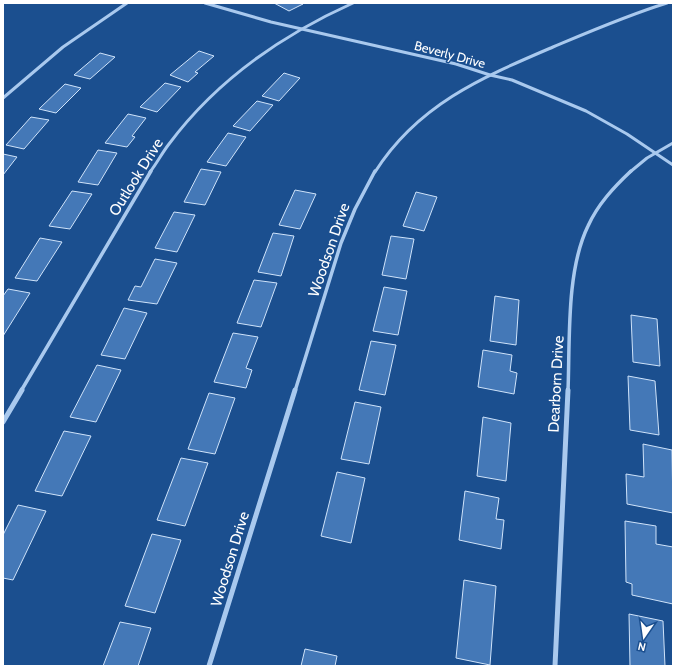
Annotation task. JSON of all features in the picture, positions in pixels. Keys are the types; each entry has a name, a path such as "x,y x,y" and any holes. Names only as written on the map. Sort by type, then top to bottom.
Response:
{"street":[{"path":"3,98 35,68 69,42 127,3"},
{"name":"Beverly Drive","path":"205,3 302,29 456,64 490,75 512,80 586,111 627,134 673,165"},
{"name":"Outlook Drive","path":"3,422 143,184 172,140 205,103 229,80 252,62 288,36 353,3"},
{"name":"Woodson Drive","path":"209,666 339,251 357,202 379,166 409,131 437,106 475,82 635,13 666,3"},
{"name":"Dearborn Drive","path":"555,666 572,292 578,257 589,225 608,194 620,181 642,162 673,143"}],"building":[{"path":"274,3 301,3 303,4 289,11"},
{"path":"199,51 214,56 195,72 198,73 188,82 170,75"},
{"path":"100,53 115,57 90,79 74,75"},
{"path":"284,73 300,78 279,101 262,96"},
{"path":"165,83 181,87 157,112 140,107"},
{"path":"65,84 81,88 56,113 39,109"},
{"path":"257,101 273,105 250,131 233,126"},
{"path":"128,114 146,118 132,136 135,137 127,147 105,143"},
{"path":"31,117 49,120 24,149 6,145"},
{"path":"228,133 246,137 226,166 207,162"},
{"path":"98,150 117,153 98,185 78,182"},
{"path":"3,154 17,157 3,175"},
{"path":"201,169 221,172 205,205 184,202"},
{"path":"295,190 316,194 300,229 279,225"},
{"path":"72,191 92,194 70,229 49,226"},
{"path":"416,192 437,197 424,231 403,226"},
{"path":"174,212 195,215 177,252 155,248"},
{"path":"273,233 294,236 281,276 258,272"},
{"path":"391,236 414,239 406,279 382,275"},
{"path":"40,238 62,242 37,281 15,278"},
{"path":"155,259 177,263 157,304 128,300 135,286 141,287"},
{"path":"254,280 277,283 261,327 237,323"},
{"path":"384,287 407,291 398,335 373,331"},
{"path":"8,289 30,293 3,336 3,296"},
{"path":"495,296 519,300 516,345 490,341"},
{"path":"124,308 147,313 125,359 101,355"},
{"path":"631,315 657,319 660,366 633,362"},
{"path":"233,333 258,337 246,368 252,370 246,388 214,382"},
{"path":"371,341 396,345 385,395 359,390"},
{"path":"483,350 512,355 510,371 517,373 514,394 478,387"},
{"path":"97,365 121,370 96,422 70,417"},
{"path":"628,376 655,381 659,435 630,430"},
{"path":"209,393 235,398 215,454 188,449"},
{"path":"355,402 381,407 369,464 341,459"},
{"path":"483,417 511,423 506,481 477,476"},
{"path":"64,431 91,436 62,496 35,491"},
{"path":"643,444 672,450 673,513 627,504 626,474 644,477"},
{"path":"181,458 208,463 185,526 157,520"},
{"path":"337,472 365,478 351,543 321,536"},
{"path":"465,491 499,498 496,519 504,520 501,549 459,540"},
{"path":"18,505 46,511 13,580 3,578 3,535"},
{"path":"625,521 656,526 656,544 673,547 673,604 632,595 632,584 626,582"},
{"path":"152,534 181,540 155,613 125,606"},
{"path":"464,580 496,586 490,665 456,658"},
{"path":"629,614 663,621 665,666 630,666"},
{"path":"120,622 151,628 138,666 103,666"},
{"path":"305,649 337,656 335,666 301,666"}]}
